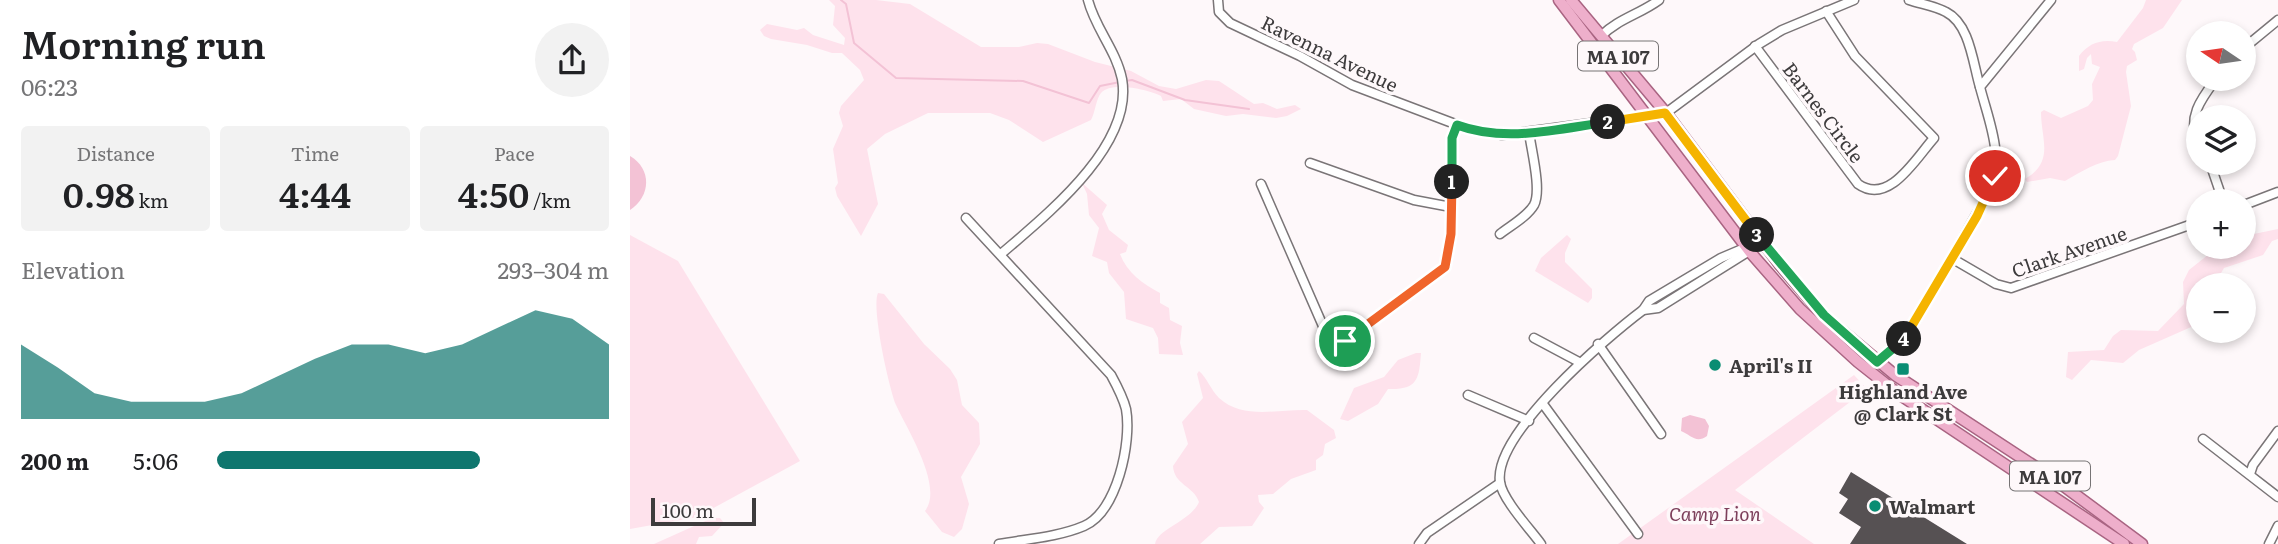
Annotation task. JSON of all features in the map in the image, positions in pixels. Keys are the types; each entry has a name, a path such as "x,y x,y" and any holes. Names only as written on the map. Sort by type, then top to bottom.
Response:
{"main road":[{"name":"MA 107","path":"1559,0 1748,249 1800,309 1877,377 2124,544"},
{"name":"MA 107","path":"1571,0 1665,113 1761,241 1824,315 1877,362 1920,393 2057,481 2142,544"}],"street":[{"path":"1001,254 1082,180 1100,154 1122,104 1119,67 1088,0"},
{"name":"Ravenna Avenue","path":"1218,0 1219,12 1230,23 1309,60 1352,85 1457,125 1492,135 1665,113"},
{"path":"1601,36 1619,21 1645,11 1659,0"},
{"path":"1665,113 1755,46 1782,30 1854,0"},
{"path":"1877,362 1906,336 1983,204 1997,169 1995,148 1965,34 1958,21 1946,12 1909,0"},
{"path":"1980,87 2051,0"},
{"name":"Barnes Circle","path":"1755,46 1861,187 1875,190 1889,187 1934,138 1862,65 1826,11"},
{"path":"2256,38 2278,20"},
{"path":"1261,184 1326,333 1338,343 1352,337 1445,267 1450,244 1452,138 1457,125"},
{"path":"1500,234 1530,210 1535,200 1529,132"},
{"path":"1310,163 1414,200 1451,207"},
{"path":"2256,200 2278,192"},
{"path":"966,218 1111,374 1120,391 1128,426 1122,464 1112,496 1098,516 1086,525 1064,532 999,544"},
{"name":"Clark Avenue","path":"1953,259 1996,284 2011,288 2186,226"},
{"path":"1541,544 1500,483 1504,455 1529,421 1580,362 1598,344 1643,310 1649,301 1761,241"},
{"path":"1534,338 1580,362"},
{"path":"1598,344 1661,434"},
{"path":"1468,395 1529,421"},
{"path":"1543,404 1638,534"},
{"path":"2250,474 2253,465 2278,431"},
{"path":"2203,439 2239,470 2250,474 2256,483 2278,498"},
{"path":"1419,544 1427,533 1500,483"},
{"path":"2269,544 2278,526"}],"green space":[{"path":"829,0 876,0 910,4 981,47 1048,44 1095,62 1131,71 1159,86 1176,89 1206,80 1219,81 1254,104 1263,103 1277,109 1295,105 1301,109 1276,118 1243,114 1226,116 1194,109 1181,99 1163,101 1161,96 1148,91 1113,88 1101,93 1091,120 1043,142 1009,120 990,113 928,113 885,134 867,149 878,204 861,236 837,196 833,149 843,126 839,113 841,106 864,80 860,70 842,53 771,39 764,36 760,30 767,24 797,30 804,28 813,35 844,45 845,38 833,25 835,6"},
{"path":"2146,0 2182,0 2163,28 2134,44 2132,49 2137,60 2127,66 2126,72 2131,106 2118,156 2115,160 2095,165 2065,181 2050,178 2027,182 2025,179 2040,165 2043,157 2041,112 2044,110 2061,118 2088,106 2093,100 2092,84 2100,67 2092,64 2091,54 2084,69 2079,71 2079,56 2096,43 2117,42"},
{"path":"1082,183 1107,205 1102,214 1109,230 1128,245 1126,252 1120,254 1127,267 1142,282 1160,293 1160,303 1169,308 1170,320 1182,326 1180,343 1183,355 1159,354 1158,338 1153,328 1126,319 1124,292 1109,273 1107,262 1092,256 1099,228 1089,215 1087,194"},
{"path":"2278,229 2278,239 2272,241 2263,255 2256,257 2256,234"},
{"path":"630,235 678,261 800,461 697,517 630,529"},
{"path":"1567,235 1571,239 1565,253 1565,262 1592,289 1592,298 1588,303 1535,271 1541,258"},
{"path":"2203,259 2251,259 2224,268 2221,273 2188,273"},
{"path":"2186,276 2186,329 2139,350 2123,363 2091,360 2072,380 2066,377 2068,352 2104,350 2113,336 2121,330 2158,331 2184,304 2183,282"},
{"path":"878,293 884,294 924,344 950,369 957,380 962,405 979,423 980,444 961,477 969,504 962,529 954,537 942,532 925,511 930,501 927,473 893,396 879,330 876,301"},
{"path":"1421,353 1419,370 1411,385 1388,389 1378,404 1348,421 1340,419 1354,388 1384,377 1398,360"},
{"path":"1199,371 1216,395 1228,405 1261,412 1307,410 1334,430 1336,438 1325,444 1323,455 1316,460 1316,470 1291,479 1273,494 1258,495 1264,508 1252,526 1219,527 1200,544 1155,544 1157,538 1189,515 1199,502 1193,492 1180,482 1173,466 1188,444 1182,422 1203,398 1197,374"},
{"name":"Camp Lion","path":"1854,375 1867,389 1735,490 1814,544 1618,544"},
{"path":"712,518 720,518 724,523 712,536 699,537 696,544 654,544"}],"shaded area":[{"path":"630,156 642,168 646,183 642,197 630,210"},
{"path":"1690,415 1705,419 1709,426 1707,436 1697,439 1681,431 1682,418"}],"building":[{"name":"Walmart","path":"1851,472 1967,544 1850,544 1861,527 1839,513 1848,499 1839,493"}],"waterway":[{"path":"841,0 846,4 854,43 896,78 1023,81 1089,103 1100,86 1120,82"},
{"path":"1125,81 1132,80 1185,100 1249,109"}],"place":[{"name":"April's II","path":"1715,365"},
{"name":"Highland Ave @ Clark St","path":"1903,369"},
{"name":"Walmart","path":"1875,506"}],"route":[{"path":"1345,341 1441,272 1448,262 1452,138 1457,125 1483,133 1512,135 1665,113 1795,284 1824,315 1877,362 1893,350 1910,331 1977,216 1995,176"}]}
